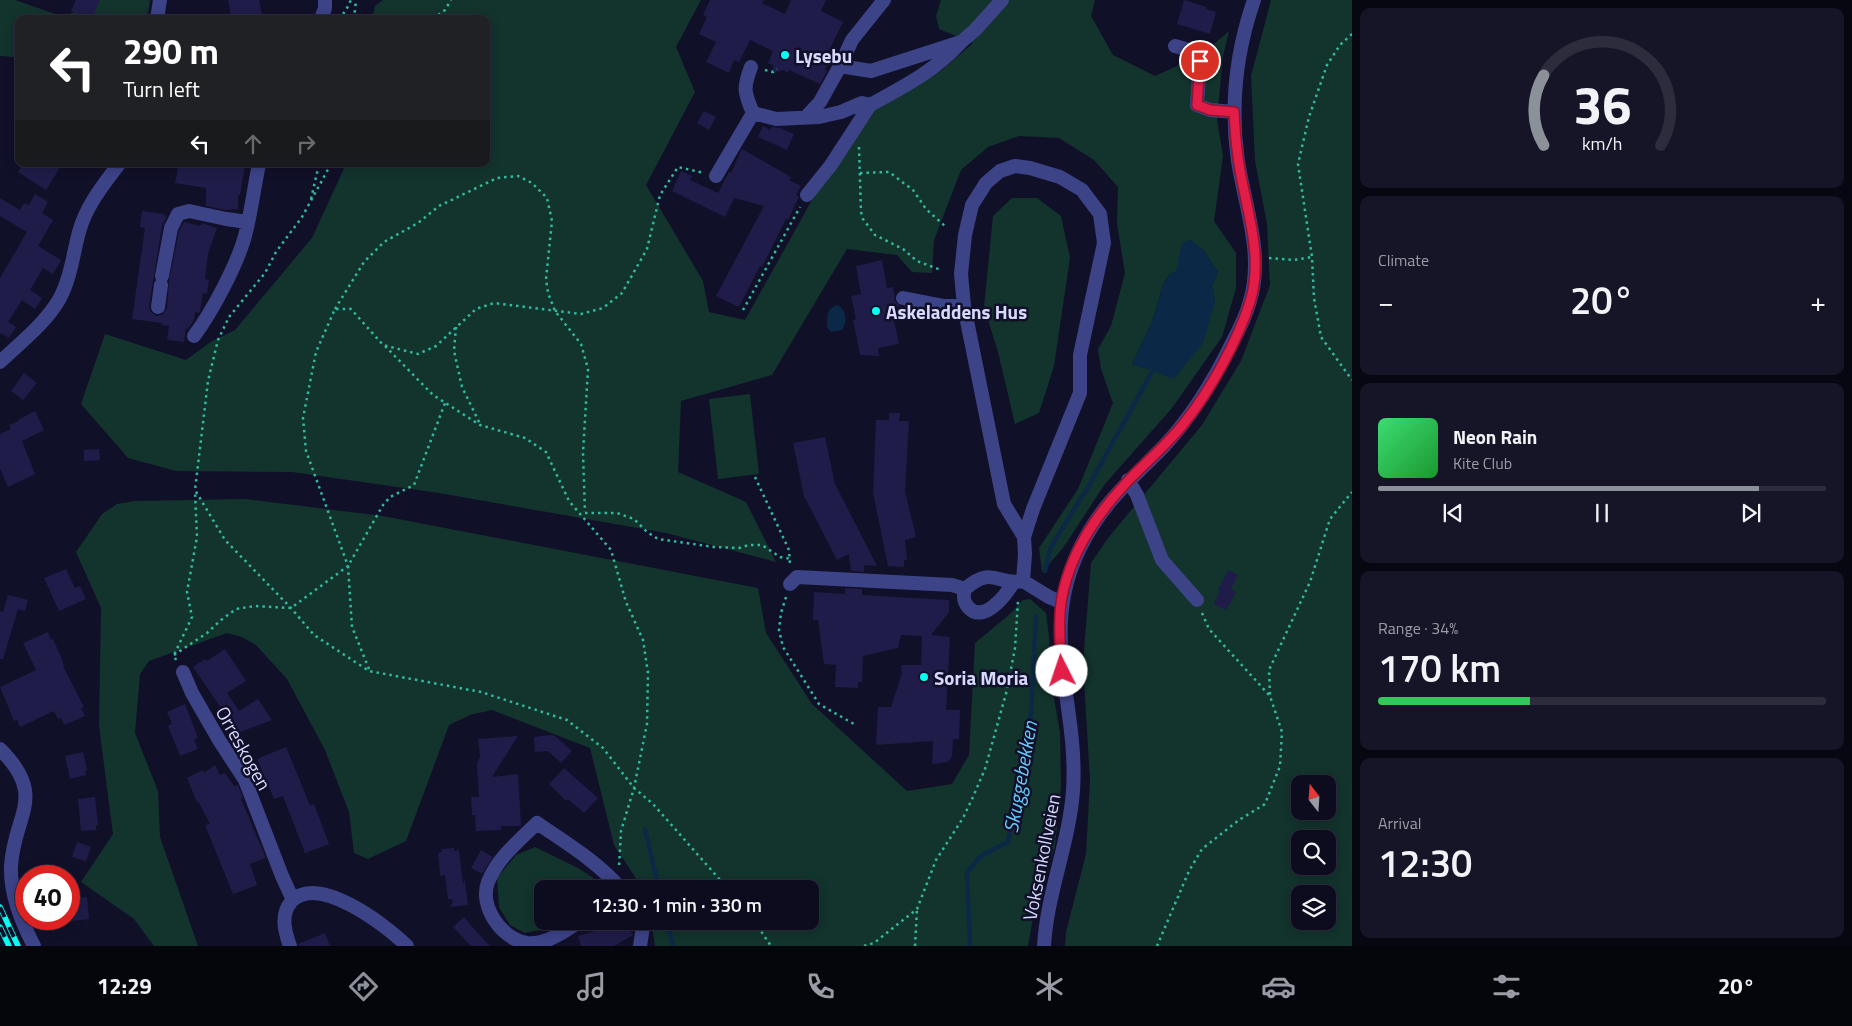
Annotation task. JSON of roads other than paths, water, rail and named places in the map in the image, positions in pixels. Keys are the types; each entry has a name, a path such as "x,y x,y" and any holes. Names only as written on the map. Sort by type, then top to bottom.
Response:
{"street":[{"path":"158,15 160,0"},
{"path":"322,15 325,0"},
{"path":"806,117 820,102 852,40 884,0"},
{"path":"807,195 831,165 870,105 923,76 947,58 1002,0"},
{"name":"Voksenkollveien","path":"1044,946 1051,899 1070,823 1073,788 1074,747 1061,653 1060,616 1061,602 1073,562 1088,533 1107,504 1186,421 1215,376 1250,302 1255,277 1255,256 1238,158 1234,112 1239,59 1254,0"},
{"path":"840,66 871,72 961,42"},
{"path":"1175,46 1198,55 1200,61 1197,105 1210,110 1234,112"},
{"path":"751,67 745,83 746,97 753,113"},
{"path":"753,113 776,119 819,117 841,112 862,103 870,105"},
{"path":"716,176 753,113"},
{"path":"1024,537 1004,504 964,306 961,274 965,235 972,205 986,183 1000,171 1016,166 1030,168 1060,178 1082,190 1100,214 1104,243 1080,355 1080,393 1033,509 1024,537 1025,554 1018,582 996,604 986,611 972,611 964,602 963,596 965,589 981,578 989,576 1018,582 1061,602"},
{"path":"0,362 38,326 59,299 70,272 79,231 86,213 94,198 117,167"},
{"path":"194,336 204,322 245,238 258,167"},
{"path":"158,307 171,228 178,214 188,210 248,222"},
{"path":"903,298 944,306 964,306"},
{"path":"1128,480 1137,495 1162,560 1197,600"},
{"path":"790,584 797,577 952,585 965,589"},
{"name":"Orreskogen","path":"183,672 192,693 245,780 293,900"},
{"path":"0,749 12,761 25,786 26,800 11,866 17,908 34,946"},
{"path":"566,930 541,942 527,943 513,938 494,921 486,898 487,884 505,854 537,823 591,861 614,880"},
{"path":"290,946 284,922 289,904 301,895 310,892 323,894 344,902 370,918 407,946"},
{"path":"640,946 642,930"}],"water":[{"path":"1190,240 1203,250 1218,272 1212,286 1215,302 1203,343 1174,379 1132,364 1152,322 1163,285 1171,273 1176,272 1182,243"},
{"path":"837,305 844,313 845,323 842,330 831,332 827,327 828,314"}],"waterway":[{"name":"Skuggebekken","path":"1045,571 1051,547 1088,487 1153,370"},
{"name":"Skuggebekken","path":"970,946 967,873 981,856 1008,842 1031,714 1036,616"},
{"path":"645,829 657,880"},
{"path":"669,930 673,946"}],"railway":[{"path":"0,907 18,946"},
{"path":"0,927 9,946"}],"place":[{"name":"Lysebu","path":"785,55"},
{"name":"Askeladdens Hus","path":"876,311"},
{"name":"Soria Moria","path":"924,677"}]}
